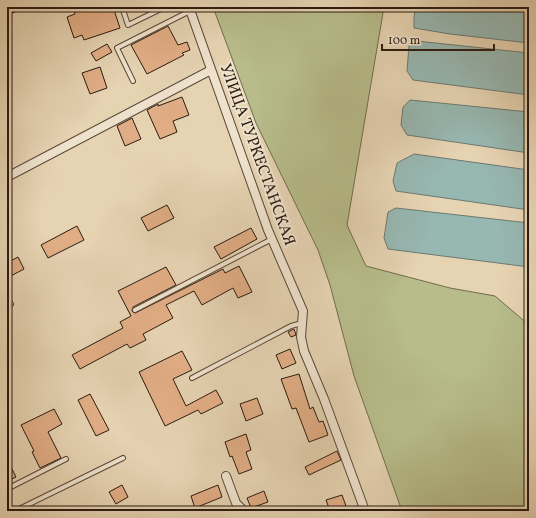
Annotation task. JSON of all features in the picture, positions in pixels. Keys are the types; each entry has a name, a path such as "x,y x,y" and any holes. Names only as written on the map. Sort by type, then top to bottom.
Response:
{"street":[{"name":"УЛИЦА ТУРКЕСТАНСКАЯ","path":"189,9 272,239 303,311 303,322"},
{"path":"7,177 211,70"},
{"path":"303,322 301,337 304,351 324,399 364,511"},
{"path":"226,476 236,504 244,511"}],"lane":[{"path":"122,7 128,26 165,7"},
{"path":"134,81 117,48 189,9"},
{"path":"135,310 272,239"},
{"path":"192,378 291,326 303,322"},
{"path":"15,511 123,458"},
{"path":"7,489 66,459"}],"green space":[{"path":"213,7 384,7 347,225 366,266 450,288 495,296 529,325 529,511 402,511 354,376 330,285 318,250 256,123"}],"water":[{"path":"416,7 529,7 529,43 450,34 414,28"},
{"path":"417,41 529,53 529,95 413,80 407,71 409,45"},
{"path":"410,100 529,112 529,153 407,135 401,125 403,107"},
{"path":"414,154 529,170 529,210 396,191 393,181 397,163"},
{"path":"396,208 529,223 529,267 388,249 384,238 388,212"}],"building":[{"path":"7,7 27,7 7,15"},
{"path":"73,7 113,7 120,28 84,40 82,35 74,38 67,17 75,14"},
{"path":"168,26 178,45 187,42 190,50 182,53 184,55 147,74 131,45"},
{"path":"107,44 112,52 96,61 91,53"},
{"path":"100,67 107,88 90,94 82,73"},
{"path":"182,97 189,115 173,121 177,132 160,139 147,110 158,104 158,106"},
{"path":"132,118 141,139 125,146 117,126"},
{"path":"167,205 174,218 148,231 141,218"},
{"path":"77,226 84,240 48,258 41,245"},
{"path":"251,228 257,239 221,259 214,247"},
{"path":"18,257 24,269 7,278 7,263"},
{"path":"239,266 252,292 238,298 233,288 202,305 194,291 166,305 173,318 143,334 146,340 130,348 127,344 80,369 72,355 123,328 120,322 131,316 118,291 166,267 176,285 133,307 132,311 135,313 223,269 225,273"},
{"path":"294,329 296,335 291,337 288,332"},
{"path":"290,349 296,363 282,369 276,355"},
{"path":"182,351 192,370 173,379 186,406 216,390 223,403 201,414 198,410 165,426 139,372"},
{"path":"299,374 310,409 313,407 319,422 323,421 328,435 309,442 296,408 292,409 281,379"},
{"path":"90,394 109,430 96,436 78,400"},
{"path":"257,398 263,414 246,421 240,404"},
{"path":"54,409 62,424 48,432 61,458 40,468 32,452 34,451 21,425"},
{"path":"246,434 251,450 246,452 252,469 239,474 232,456 230,457 225,442"},
{"path":"337,451 341,460 309,475 305,467"},
{"path":"7,459 16,477 7,481"},
{"path":"122,485 128,497 116,504 109,492"},
{"path":"218,485 222,497 195,508 191,496"},
{"path":"264,491 268,502 251,508 247,498"},
{"path":"342,495 346,506 330,511 326,500"}]}
